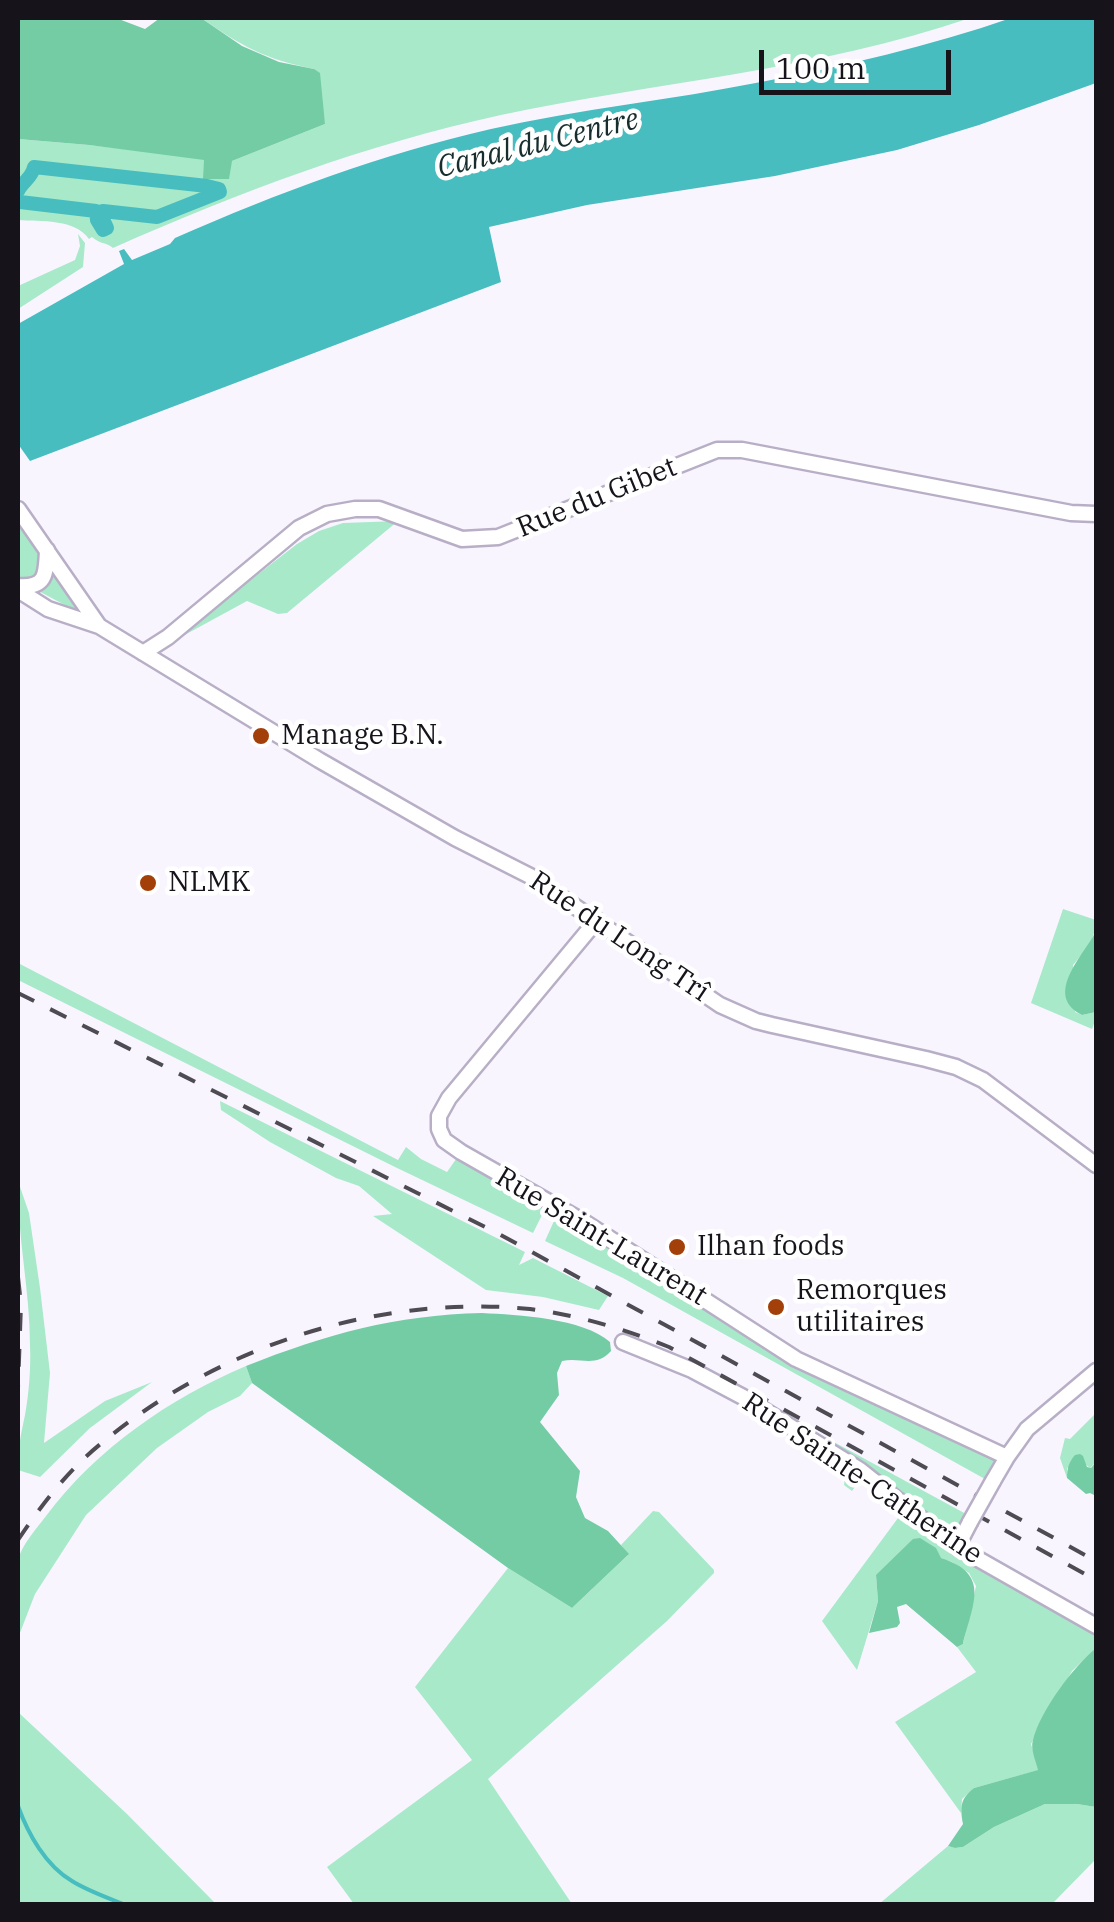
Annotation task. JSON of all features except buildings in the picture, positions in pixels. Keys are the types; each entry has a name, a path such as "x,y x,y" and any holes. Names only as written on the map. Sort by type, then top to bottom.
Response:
{"street":[{"name":"Rue du Gibet","path":"150,658 168,636 300,528 327,514 356,508 379,509 462,540 498,538 717,450 742,450 1071,514 1096,514"},
{"path":"18,509 99,626"},
{"path":"18,588 38,585 43,580 47,550"},
{"path":"18,588 48,609 99,626"},
{"name":"Rue du Long Trî","path":"99,626 335,770 530,876 700,993 742,1016 956,1067 983,1080 1096,1165"},
{"name":"Rue Saint-Laurent","path":"597,920 449,1098 438,1116 444,1140 584,1222 796,1358 1006,1457"},
{"name":"Rue Sainte-Catherine","path":"623,1342 692,1370 743,1397 860,1470 957,1546 1096,1626"},
{"path":"957,1546 1006,1457 1027,1430 1096,1371"}],"green space":[{"path":"18,18 116,18 145,29 160,18 201,18 242,46 279,62 320,73 325,124 232,161 229,179 203,179 204,160 18,139"},
{"path":"201,18 970,18 913,36 796,63 560,103 402,140 304,171 113,248 66,224 18,220 18,139 232,161 325,124 314,69 254,50"},
{"path":"78,234 85,243 83,267 18,309 18,286 75,260 80,246"},
{"path":"18,509 47,563 79,609 76,611 31,587 18,586"},
{"path":"398,521 287,613 278,614 247,601 168,644 319,531 343,523"},
{"path":"1063,909 1096,920 1092,939 1073,965 1075,1012 1096,1012 1092,1029 1031,1003"},
{"path":"1096,931 1096,1012 1082,1015 1071,1007 1066,986"},
{"path":"18,963 398,1160 406,1147 447,1172 461,1152 546,1207 533,1233 18,980"},
{"path":"220,1101 525,1252 519,1265 533,1258 608,1296 599,1310 543,1297 486,1290 373,1216 392,1214 359,1186 336,1178 270,1142 221,1110"},
{"path":"18,1181 29,1213 50,1373 44,1443 105,1401 152,1382 90,1428 40,1477 18,1470 30,1354"},
{"path":"564,1217 796,1359 1007,1457 985,1479 623,1278 545,1241 554,1221"},
{"path":"482,1313 567,1323 610,1342 611,1351 600,1359 562,1361 557,1373 559,1395 540,1422 580,1471 576,1497 585,1518 608,1531 629,1554 572,1608 508,1568 252,1383 246,1366 362,1328"},
{"path":"246,1366 252,1383 240,1396 208,1412 157,1448 86,1515 35,1594 18,1638 16,1582 20,1554 66,1492 136,1428 190,1394"},
{"path":"764,1404 966,1514 965,1522 952,1525 915,1508 911,1510 1096,1626 1096,1648 1072,1671 1031,1744 1039,1770 974,1788 962,1799 961,1813 895,1722 976,1672 957,1647 963,1644 976,1586 969,1573 941,1558 876,1575 878,1601 857,1670 822,1621 898,1518 860,1480 852,1491 844,1485 845,1478 856,1477 853,1472"},
{"path":"1096,1413 1096,1462 1090,1468 1084,1463 1067,1468 1067,1478 1060,1458 1065,1438 1070,1439"},
{"path":"1080,1454 1087,1467 1096,1462 1096,1496 1086,1494 1067,1478 1071,1460"},
{"path":"653,1511 659,1512 714,1573 667,1621 488,1779 572,1904 354,1904 327,1867 472,1760 415,1687 508,1568 572,1608 628,1555 621,1545"},
{"path":"920,1538 936,1548 941,1558 967,1573 973,1582 971,1616 963,1644 957,1647 906,1604 897,1607 897,1627 869,1633 878,1601 876,1575 913,1539"},
{"path":"1096,1648 1096,1807 1045,1804 994,1827 963,1847 948,1846 963,1824 961,1808 969,1792 1038,1770 1032,1744 1037,1728 1068,1677"},
{"path":"18,1712 127,1814 216,1904 18,1904"},
{"path":"1045,1804 1096,1807 1096,1859 1052,1904 879,1904 948,1846 963,1847 994,1827"}],"water":[{"name":"Canal du Centre","path":"1011,18 1096,18 1096,83 897,150 775,176 587,205 489,227 501,282 30,461 18,444 18,324 124,264 119,251 124,249 132,260 292,190 450,139 524,122 824,69"}],"waterway":[{"path":"18,191 34,167 207,186 220,192 157,217 103,211 107,228 103,230 96,211 18,200"},
{"path":"18,1806 33,1838 54,1867 78,1885 123,1904"}],"railway":[{"path":"18,993 499,1234 1096,1561"},
{"path":"18,1277 18,1388"},
{"path":"18,1540 57,1488 91,1452 148,1408 197,1379 249,1354 359,1319 473,1306 566,1315 669,1347 1096,1580"}],"place":[{"name":"Manage B.N.","path":"261,736"},
{"name":"NLMK","path":"148,883"},
{"name":"Ilhan foods","path":"677,1247"},
{"name":"Remorques utilitaires","path":"776,1307"}]}
